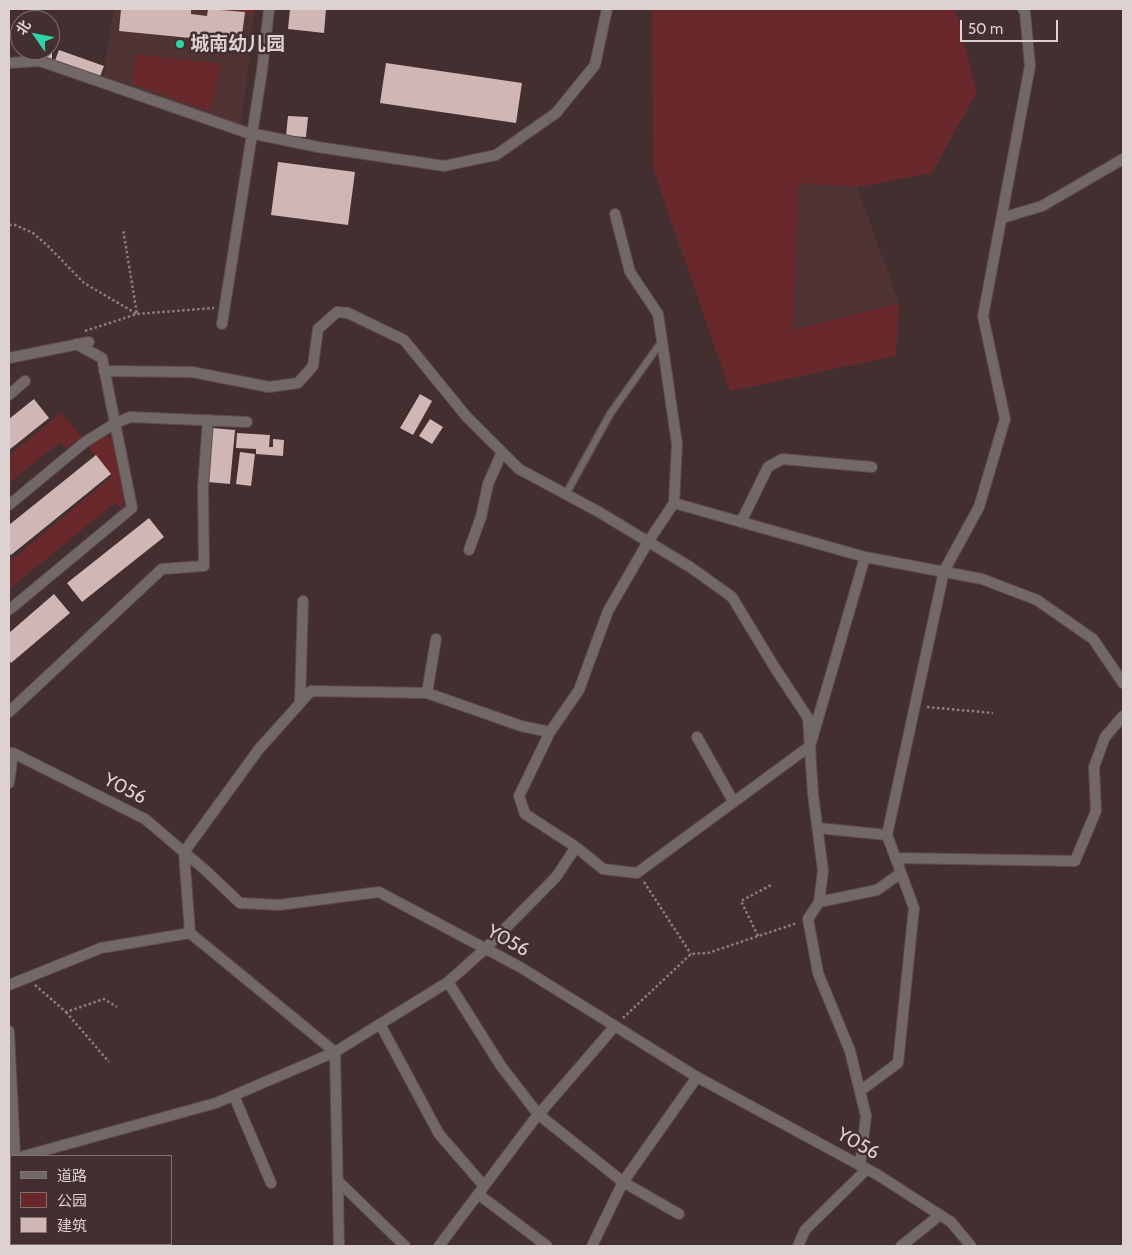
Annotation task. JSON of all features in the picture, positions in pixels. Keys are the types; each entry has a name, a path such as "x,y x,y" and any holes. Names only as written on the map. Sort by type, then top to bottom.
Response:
{"street":[{"path":"222,324 262,71 269,9"},
{"path":"9,63 40,60 252,133 318,147 444,166 496,155 556,113 595,65 607,9"},
{"path":"860,1091 898,1063 914,908 887,836 944,572 979,507 1005,419 983,316 1030,66 1025,12 1023,9"},
{"path":"1002,218 1042,206 1123,159"},
{"path":"614,214 630,272 658,314 677,444 674,503 648,542 608,611 579,690 550,732 519,796 525,814 576,847 603,869 637,872 810,746 865,557"},
{"path":"104,371 192,372 269,387 298,383 313,366 318,329 337,312 348,313 404,340 466,416 519,469 566,494 690,567 732,597 808,718 823,870 819,902 808,919 818,973 850,1051 866,1116 863,1167 805,1230 798,1246"},
{"path":"9,358 89,342"},
{"path":"9,610 132,508 102,358 71,345"},
{"path":"9,395 25,381"},
{"path":"9,505 85,442 114,424 130,417 247,422"},
{"path":"9,712 162,569 204,566 203,486 208,420"},
{"path":"468,550 481,517 488,484 502,452"},
{"path":"741,522 768,467 782,459 872,467"},
{"path":"674,503 865,557 982,579 1037,600 1093,639 1123,683"},
{"path":"300,704 303,601"},
{"path":"427,693 436,639"},
{"path":"339,1246 335,1052 190,933 184,852 259,748 312,691 427,693 520,726 550,732"},
{"path":"896,858 1075,861 1096,811 1094,767 1105,737 1123,716"},
{"path":"698,737 733,801"},
{"path":"9,783 11,753"},
{"name":"Y056","path":"11,753 145,819 240,903 279,905 379,892 520,967 697,1077 863,1167 951,1222 971,1246"},
{"path":"818,828 887,836"},
{"path":"28,1155 216,1103 335,1052 448,982 485,949 556,877 576,847"},
{"path":"819,902 877,890 901,873"},
{"path":"9,985 101,948 190,933"},
{"path":"448,982 501,1066 538,1114 624,1182 679,1214"},
{"path":"380,1024 439,1134 481,1190 547,1246"},
{"path":"439,1246 538,1114 615,1026"},
{"path":"9,1031 15,1155"},
{"path":"592,1246 624,1182 697,1077"},
{"path":"234,1096 271,1183"},
{"path":"339,1182 405,1246"},
{"path":"901,1246 940,1215"}],"lane":[{"path":"566,494 610,414 662,341"}],"path":[{"path":"9,225 16,225 33,233 84,283 136,314"},
{"path":"123,229 136,314"},
{"path":"71,345 85,330 136,314 225,307"},
{"path":"915,706 994,713"},
{"path":"637,872 691,954"},
{"path":"758,936 741,901 771,885"},
{"path":"615,1026 691,954 708,953 808,919"},
{"path":"26,978 66,1012 109,1062"},
{"path":"66,1012 104,999 116,1007"}],"shaded area":[{"name":"城南幼儿园","path":"114,9 255,9 241,125 103,79"},
{"path":"799,182 857,187 899,303 793,330"},
{"path":"9,1186 10,1245 53,1246 9,1246"}],"green space":[{"path":"216,9 255,9 254,14"},
{"path":"652,9 955,9 977,92 932,173 857,187 799,183 793,330 899,303 896,356 730,391 653,168"},
{"path":"136,54 222,64 210,111 132,84"},
{"path":"61,413 82,437 66,449 60,442 9,483 9,456"},
{"path":"106,436 112,438 124,498 122,510 116,502 9,589 9,562 111,477 88,447"}],"building":[{"path":"121,9 191,9 191,14 207,16 208,9 245,12 241,43 119,31"},
{"path":"290,9 326,9 324,33 288,29"},
{"path":"60,50 104,66 99,79 54,63 55,60 60,60"},
{"path":"386,63 522,83 516,123 380,103"},
{"path":"288,116 308,117 306,137 286,136"},
{"path":"278,162 355,172 348,225 271,215"},
{"path":"420,394 432,401 413,435 400,428"},
{"path":"34,399 49,418 9,450 9,419"},
{"path":"430,419 443,427 432,444 419,436"},
{"path":"212,428 235,430 230,484 208,482"},
{"path":"237,433 270,435 269,447 273,447 273,439 284,440 283,456 256,454 256,449 236,448"},
{"path":"240,452 255,454 251,486 236,484"},
{"path":"96,455 111,474 11,555 9,553 9,525"},
{"path":"149,518 164,537 82,602 67,583"},
{"path":"54,594 70,613 11,663 9,660 9,633"}],"place":[{"name":"城南幼儿园","path":"180,44"}]}
